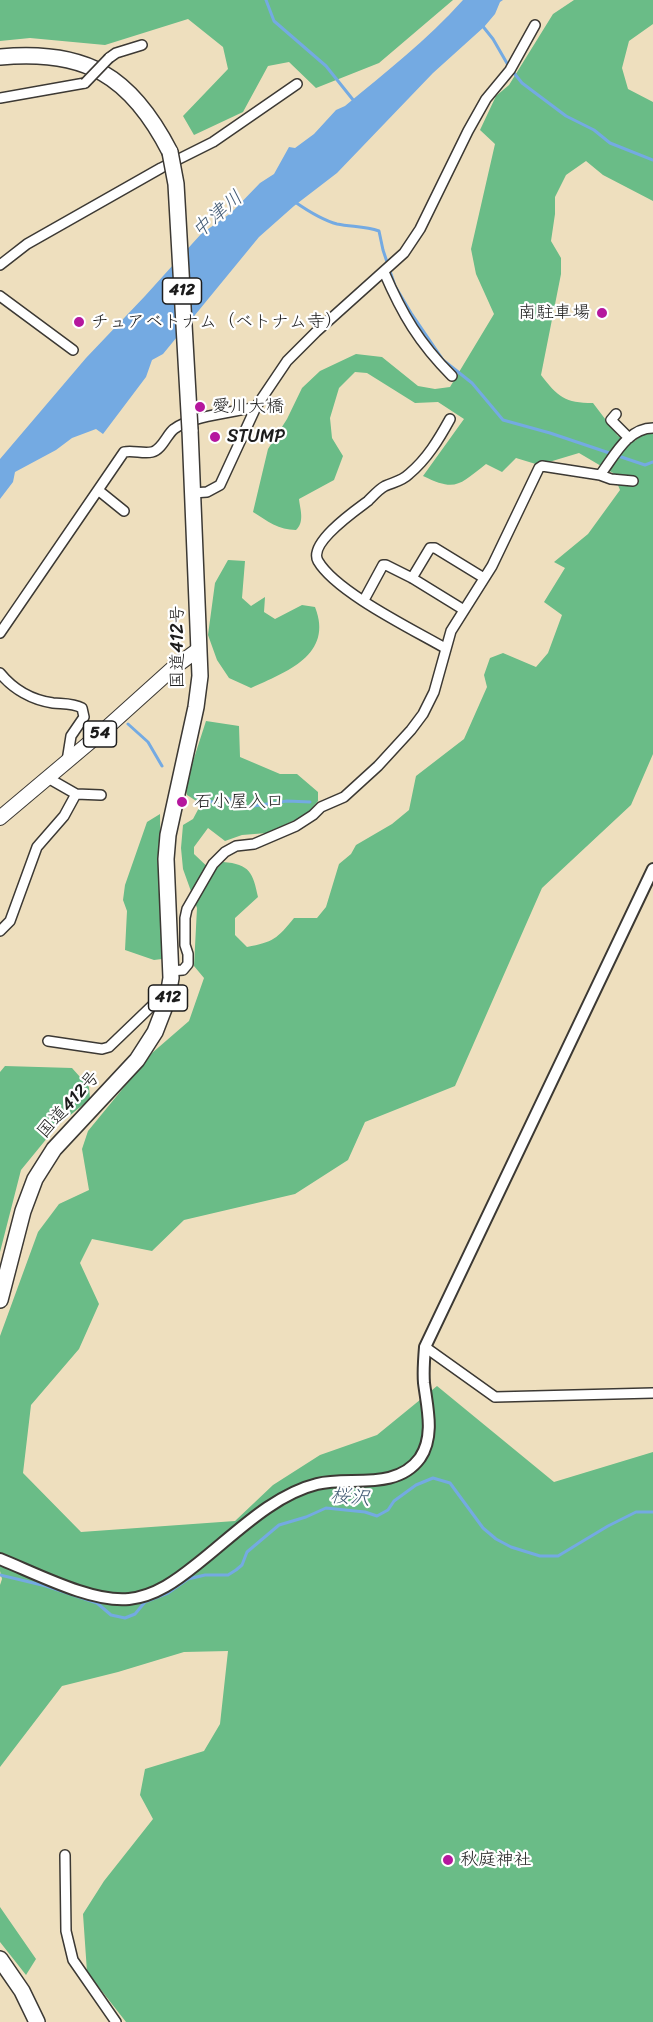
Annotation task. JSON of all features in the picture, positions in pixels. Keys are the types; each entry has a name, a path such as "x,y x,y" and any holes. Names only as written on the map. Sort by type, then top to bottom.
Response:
{"highway":[{"name":"国道412号","path":"0,57 39,56 92,66 123,86 138,100 170,152 176,184 190,430 200,676 196,707 168,835 166,859 170,971 167,1001 155,1032 137,1060 54,1149 34,1179 23,1211 0,1300"},
{"path":"0,1959 22,1991 37,2022"}],"main road":[{"name":"54","path":"0,818 172,669 199,649"}],"street":[{"path":"193,493 207,492 220,485 256,408 286,361 404,253 420,229 486,99 510,70 535,25"},
{"path":"0,98 85,83 116,53 142,45"},
{"path":"0,265 27,244 161,168 213,142 297,84"},
{"path":"384,272 404,317 420,340 452,375"},
{"path":"0,296 73,350"},
{"path":"0,633 124,452 155,451 174,429 181,425 200,418 256,408"},
{"path":"616,414 611,420 629,438"},
{"path":"445,648 350,592 332,577 317,559 316,554 328,535 345,516 384,486 397,483 410,474 435,446 450,419"},
{"path":"600,475 629,438 642,429 653,428"},
{"path":"170,971 183,970 188,964 188,954 184,945 187,909 213,864 225,852 236,846 254,844 296,826 321,807 344,797 378,766 411,730 430,703 451,631 484,578 539,468 542,466 633,481"},
{"path":"98,490 124,511"},
{"path":"412,578 430,548 435,548 484,578"},
{"path":"364,600 383,565 386,565 464,610"},
{"path":"0,673 27,696 81,708 84,717 71,736 67,762"},
{"path":"48,778 76,794 101,795"},
{"path":"0,931 10,921 37,847 64,816 76,794"},
{"path":"0,1559 96,1595 129,1599 169,1586 272,1505 300,1490 320,1484 387,1478 412,1466 420,1458 426,1446 429,1420 424,1383 424,1347 653,869"},
{"path":"48,1041 102,1049 109,1047 159,999 167,1001"},
{"path":"424,1347 495,1397 653,1393"},
{"path":"65,1855 66,1931 73,1960 116,2022"}],"green space":[{"path":"0,0 453,0 379,63 316,88 289,62 268,66 243,112 194,135 183,116 228,69 223,47 188,19 105,45 30,38 0,41"},
{"path":"574,0 653,0 653,24 629,41 622,68 628,89 653,102 653,201 603,175 586,161 566,175 555,197 551,241 561,258 561,274 541,375 552,389 563,397 575,402 593,403 618,436 635,441 643,433 653,433 653,754 631,805 542,888 455,1086 365,1122 348,1160 295,1194 184,1220 152,1251 92,1239 80,1263 99,1304 79,1349 31,1405 23,1473 81,1532 235,1521 273,1485 320,1455 377,1435 437,1386 554,1482 653,1452 653,2022 126,2022 87,1972 83,1914 104,1881 153,1819 140,1795 145,1769 204,1751 220,1724 228,1651 184,1652 62,1686 0,1767 0,1585 2,1579 0,1571 0,1336 38,1232 59,1204 89,1190 82,1149 88,1131 152,1053 189,1021 204,978 194,966 197,908 183,869 181,848 183,825 193,819 201,804 187,795 185,786 206,721 239,726 240,757 280,774 297,774 318,792 318,801 306,815 267,833 242,835 225,841 208,828 194,847 194,854 213,872 223,862 239,865 249,871 252,876 258,897 235,918 235,935 247,947 274,939 294,918 317,918 326,907 339,864 351,854 356,845 392,824 409,810 416,776 464,739 487,687 484,675 490,658 503,653 536,667 548,653 562,615 544,602 565,568 554,562 588,534 620,490 613,473 579,453 539,465 516,458 502,472 486,464 457,484 450,485 434,481 423,476 464,419 438,402 415,403 367,373 355,372 339,388 330,418 332,438 343,456 334,480 299,499 301,519 296,530 279,527 253,512 268,449 287,419 302,388 320,371 356,354 382,357 418,386 435,389 450,387 494,314 476,274 471,249 495,144 480,130 496,96 509,85 553,14"},
{"path":"228,560 245,561 242,598 251,606 265,597 264,612 275,619 302,605 315,607 319,624 318,638 312,650 303,660 292,668 251,688 229,678 217,660 208,635 215,583"},
{"path":"160,814 162,959 154,960 125,950 127,911 123,900 125,885 147,822"},
{"path":"5,1066 72,1068 89,1087 90,1099 57,1126 21,1170 0,1252 0,1072"},
{"path":"0,1907 36,1959 26,1975 0,1942"}],"water":[{"path":"463,0 503,0 484,27 433,73 337,173 259,237 163,354 152,360 146,377 103,434 96,429 72,438 56,450 15,472 13,482 0,499 0,459 86,358 201,234 231,213 260,183 274,174 289,147 295,148 314,134 336,110 345,106 406,55"}],"waterway":[{"path":"266,0 274,21 326,66 354,101"},
{"path":"481,24 508,65"},
{"path":"514,73 522,83 566,116 594,130 610,143 653,160"},
{"path":"295,202 331,222 379,231 395,286 411,313 443,360 472,383 503,420 550,433 645,465 653,462"},
{"path":"128,724 148,742 162,766"},
{"path":"195,796 214,802 225,797 247,807 287,801 310,802"},
{"name":"桜沢","path":"0,1575 46,1586 97,1603 111,1615 125,1618 135,1614 145,1602 168,1593 188,1579 205,1575 228,1575 242,1565 247,1552 279,1525 326,1508 365,1512 377,1516 388,1510 394,1501 416,1485 433,1478 450,1483 483,1528 496,1539 511,1547 540,1556 558,1556 636,1512 653,1512"}],"place":[{"name":"南駐車場","path":"602,313"},
{"name":"チュアベトナム（ベトナム寺）","path":"79,322"},
{"name":"愛川大橋","path":"200,407"},
{"name":"STUMP","path":"215,437"},
{"name":"石小屋入口","path":"182,802"},
{"name":"秋庭神社","path":"448,1860"}],"water label":[{"name":"中津川","path":"218,215"}]}
